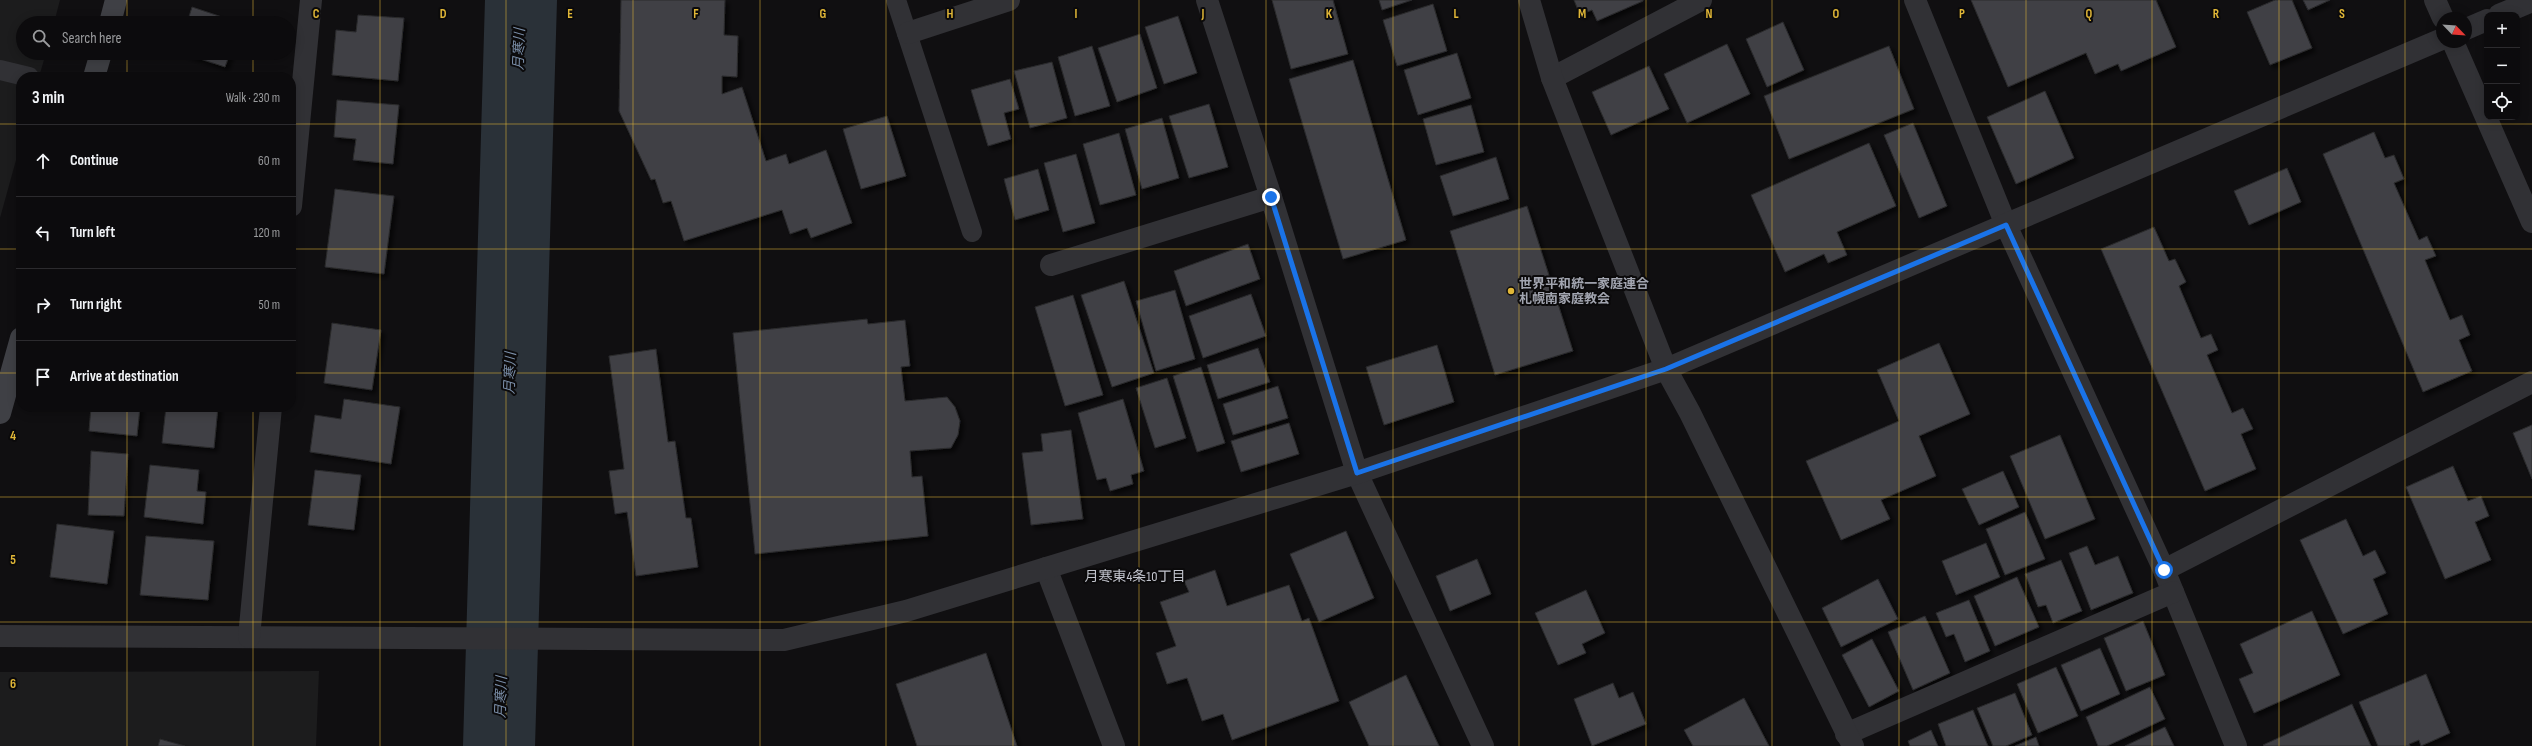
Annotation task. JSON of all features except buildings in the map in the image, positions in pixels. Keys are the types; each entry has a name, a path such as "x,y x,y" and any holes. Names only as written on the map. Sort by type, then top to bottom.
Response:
{"main road":[{"path":"112,16 116,0"},
{"path":"95,72 99,60"},
{"path":"0,413 16,356"}],"street":[{"path":"296,154 311,0"},
{"path":"908,33 1009,0"},
{"path":"1207,0 1271,197 1357,473 1483,746"},
{"path":"1529,0 1552,78 1666,369 1690,413 1850,740 2172,592"},
{"path":"1552,78 1702,0"},
{"path":"1915,0 2006,225 2164,570 2236,746"},
{"path":"2435,0 2440,12"},
{"path":"2506,12 2532,1"},
{"path":"2472,26 2484,21"},
{"path":"0,636 784,640 906,611 1357,473 1666,369 2436,42"},
{"path":"2456,48 2532,222"},
{"path":"1051,265 1271,197"},
{"path":"2164,570 2532,382"},
{"path":"249,637 271,412"},
{"path":"1046,568 1114,746"}],"lane":[{"path":"896,0 972,232"},
{"path":"0,70 16,74"}],"shaded area":[{"path":"0,0 60,0 56,16 16,16 16,60 44,60 40,72 16,72 16,160 0,218"},
{"path":"319,671 316,746 0,746 0,672"}],"waterway":[{"name":"月寒川","path":"499,746 521,0"}],"place":[{"name":"世界平和統一家庭連合 札幌南家庭教会","path":"1511,291"}],"district":[{"name":"月寒東4条10丁目","path":"1135,576"}],"route":[{"path":"1271,197 1357,473 1666,369 2006,225 2164,570"}]}
